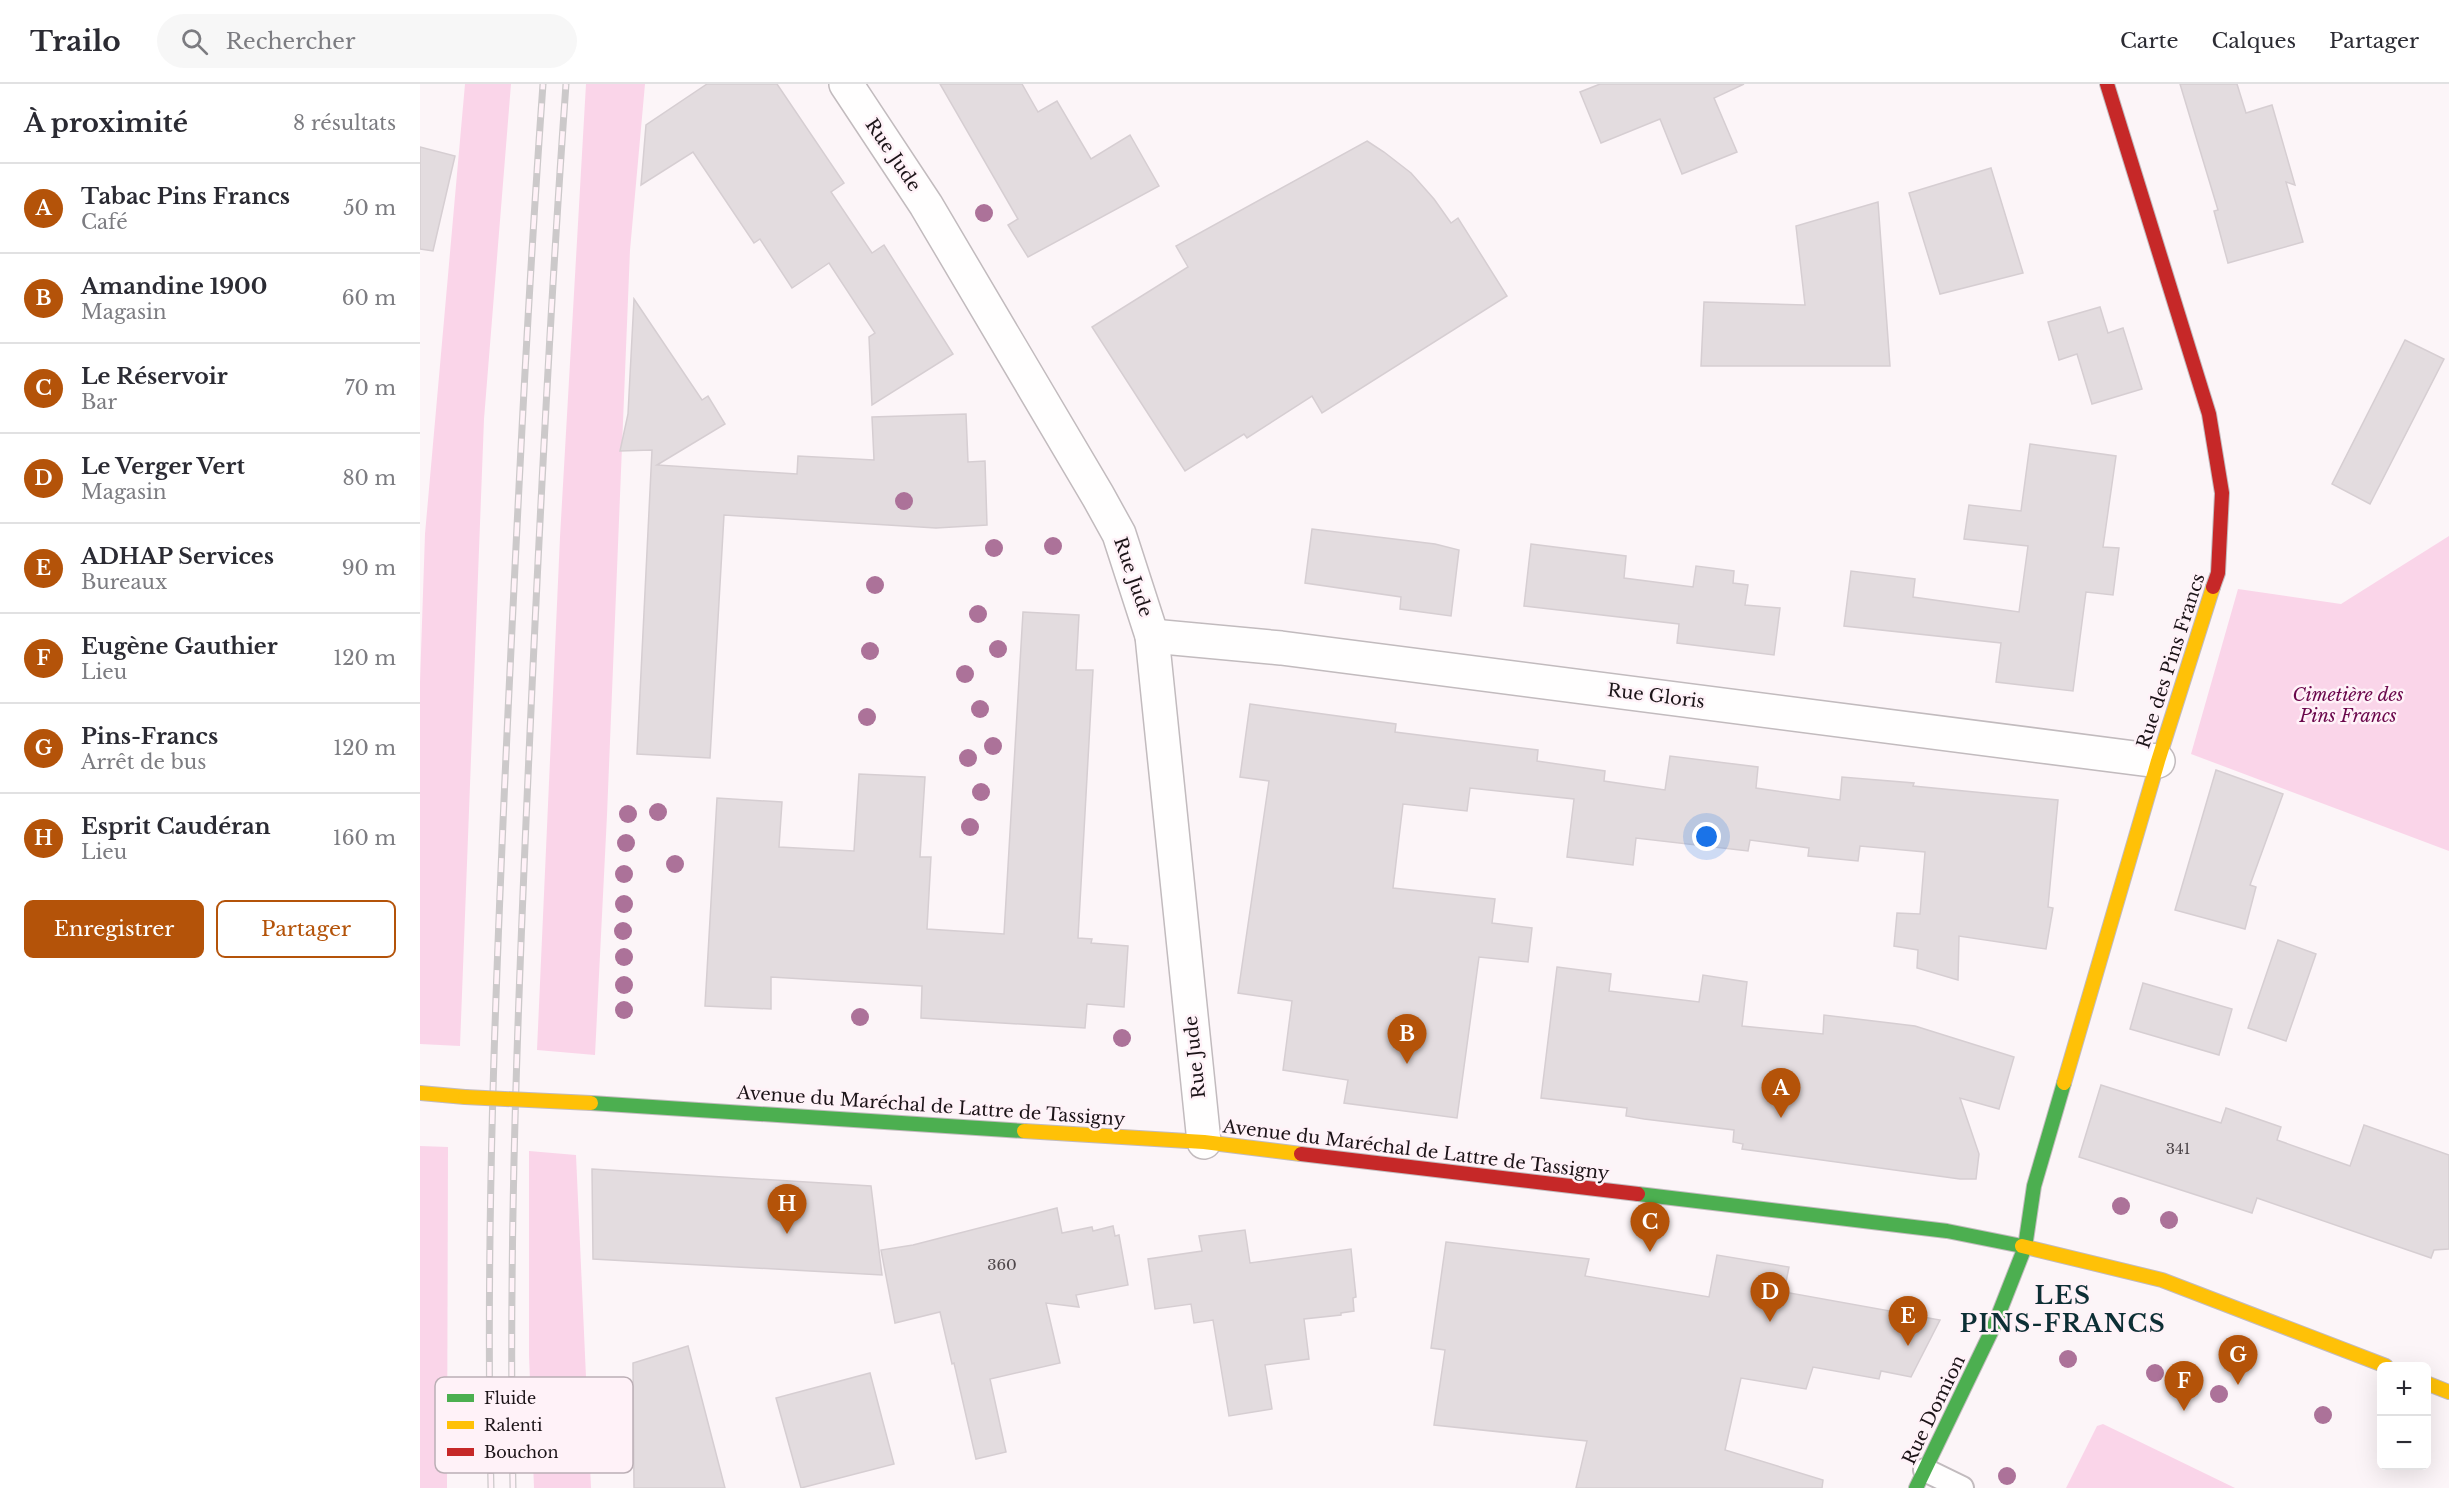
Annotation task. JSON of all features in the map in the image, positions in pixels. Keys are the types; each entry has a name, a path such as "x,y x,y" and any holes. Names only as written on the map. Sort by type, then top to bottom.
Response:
{"main road":[{"name":"Rue des Pins Francs","path":"2025,1247 2034,1186 2158,761 2218,573 2222,494 2209,414 2107,84"},
{"name":"Avenue du Maréchal de Lattre de Tassigny","path":"420,1093 1204,1142 1947,1231 2162,1280 2377,1363"},
{"name":"Rue Domion","path":"1920,1479 1994,1326 2025,1247"},
{"path":"2431,1385 2449,1392"}],"street":[{"name":"Rue Jude","path":"846,84 926,205 1119,534 1152,636 1204,1142"},
{"name":"Rue Gloris","path":"1152,636 1281,648 2158,761"}],"lane":[{"path":"1920,1479 1962,1488"}],"green space":[{"path":"465,84 511,84 484,419 460,1046 420,1044 420,682 425,534"},
{"path":"586,84 645,84 630,250 595,1055 537,1050 560,537"},
{"name":"Cimetière des Pins Francs","path":"2449,536 2449,851 2191,754 2238,589 2341,604"},
{"path":"420,1146 448,1147 447,1377 435,1377 435,1473 447,1473 447,1488 420,1488"},
{"path":"529,1151 576,1155 586,1377 530,1377"},
{"path":"2103,1424 2235,1488 2066,1488 2097,1426"},
{"path":"533,1473 590,1473 591,1488 534,1488"}],"building":[{"path":"707,84 777,84 844,183 831,192 872,253 884,245 953,354 872,405 869,337 875,333 829,263 792,288 760,239 754,243 693,152 641,185 646,125"},
{"path":"940,84 1022,84 1038,112 1057,101 1091,159 1130,135 1159,186 1028,257 1008,225 1018,219"},
{"path":"1600,84 1744,84 1714,98 1737,152 1682,174 1660,119 1601,143 1580,92"},
{"path":"2180,84 2237,84 2246,113 2272,105 2295,185 2286,182 2303,242 2228,263 2214,211 2218,210"},
{"path":"1367,141 1411,173 1451,223 1458,218 1507,296 1322,413 1312,396 1247,438 1244,434 1185,471 1092,327 1188,267 1176,246"},
{"path":"420,147 455,156 433,251 420,249"},
{"path":"1991,168 2023,273 1940,294 1909,193"},
{"path":"1878,202 1890,366 1701,366 1704,302 1805,305 1796,226"},
{"path":"634,299 702,400 708,396 725,424 657,465 797,474 798,456 874,460 872,417 966,414 968,462 985,461 987,525 936,528 724,515 710,758 637,754 652,450 620,451 628,414"},
{"path":"2100,307 2108,333 2123,328 2142,389 2092,404 2077,354 2059,360 2048,322"},
{"path":"2405,340 2444,359 2370,504 2332,484"},
{"path":"2030,444 2116,456 2103,547 2119,548 2113,595 2086,592 2073,691 1996,682 2001,643 1844,626 1851,571 1915,579 1913,597 2019,612 2028,546 1964,539 1969,505 2021,511"},
{"path":"1312,529 1435,544 1459,550 1451,616 1400,609 1401,597 1305,583"},
{"path":"1531,544 1626,556 1624,578 1693,587 1696,566 1734,571 1733,583 1748,585 1745,605 1780,608 1774,655 1677,643 1679,624 1524,606"},
{"path":"1023,612 1079,615 1076,670 1093,670 1078,938 1092,939 1091,943 1128,946 1124,1007 1087,1004 1085,1028 921,1018 922,986 771,977 771,1009 705,1006 717,798 782,802 779,847 854,851 859,774 925,777 920,857 931,857 927,929 1004,934"},
{"path":"1250,704 1396,724 1395,732 1538,750 1537,761 1605,771 1604,781 1665,790 1670,756 1758,767 1756,788 1840,800 1842,777 2058,800 2048,907 2053,908 2046,949 1959,936 1958,980 1917,968 1918,950 1894,946 1897,913 1920,914 1925,852 1860,846 1858,861 1808,856 1809,848 1750,840 1748,851 1636,838 1633,865 1567,857 1574,799 1470,788 1467,811 1403,804 1393,888 1495,899 1492,923 1532,928 1528,962 1479,957 1457,1118 1344,1103 1348,1080 1283,1070 1292,1001 1238,993 1269,781 1240,777"},
{"path":"2216,770 2283,794 2250,885 2256,887 2245,929 2175,910"},
{"path":"2278,940 2316,954 2286,1041 2248,1028"},
{"path":"1557,967 1611,974 1609,991 1699,1002 1703,975 1747,982 1742,1026 1823,1034 1824,1015 1915,1026 2014,1057 1999,1109 1960,1098 1979,1154 1976,1179 1960,1179 1742,1149 1743,1144 1733,1142 1734,1130 1626,1116 1627,1108 1541,1098"},
{"path":"2143,983 2232,1009 2219,1055 2130,1029"},
{"path":"2101,1085 2221,1123 2226,1108 2281,1127 2277,1140 2350,1166 2364,1125 2449,1155 2449,1249 2434,1250 2431,1258 2257,1198 2252,1213 2079,1157"},
{"path":"592,1169 871,1186 882,1275 593,1259"},
{"path":"1057,1208 1062,1233 1092,1227 1093,1231 1113,1226 1115,1236 1119,1235 1128,1285 1076,1295 1079,1307 1046,1303 1060,1363 990,1379 1006,1452 976,1459 940,1312 895,1323 881,1250 913,1245"},
{"path":"1245,1230 1250,1263 1351,1249 1356,1297 1353,1298 1354,1311 1341,1313 1341,1315 1304,1319 1309,1359 1265,1365 1272,1409 1229,1416 1213,1320 1194,1323 1191,1304 1155,1309 1148,1259 1202,1251 1199,1236"},
{"path":"1446,1242 1589,1259 1585,1276 1709,1297 1717,1255 1789,1267 1784,1292 1940,1320 1911,1377 1881,1371 1879,1379 1813,1367 1806,1389 1741,1378 1725,1450 1823,1480 1822,1488 1576,1488 1587,1441 1434,1425 1445,1350 1431,1348"},
{"path":"688,1346 725,1488 634,1488 633,1363"},
{"path":"870,1373 894,1464 801,1488 776,1398"}],"railway":[{"path":"490,1377 489,1294 496,1003 520,476 543,84"},
{"path":"512,1377 513,1213 521,938 545,419 566,84"},
{"path":"491,1473 491,1488"},
{"path":"513,1473 513,1488"}],"traffic: fast":[{"path":"1916,1488 1994,1326 2025,1247 2034,1186 2064,1083"},
{"path":"591,1103 1024,1131"},
{"path":"1638,1194 1947,1231 2022,1246"}],"traffic: slow":[{"path":"2064,1083 2158,761 2213,587"},
{"path":"420,1093 465,1097"},
{"path":"465,1097 591,1103"},
{"path":"1024,1131 1204,1142 1301,1154"},
{"path":"2022,1246 2162,1280 2377,1363"},
{"path":"2431,1385 2449,1392"}],"traffic: jam":[{"path":"2107,84 2209,414 2222,493 2218,573 2213,587"},
{"path":"1301,1154 1638,1194"}],"place":[{"name":"Amandine 1900","path":"1407,1064"},
{"name":"Tabac Pins Francs","path":"1781,1118"},
{"name":"Esprit Caudéran","path":"787,1234"},
{"name":"Le Réservoir","path":"1650,1252"},
{"name":"Le Verger Vert","path":"1770,1322"},
{"name":"ADHAP Services","path":"1908,1346"},
{"name":"Pins-Francs","path":"2238,1385"},
{"name":"Eugène Gauthier","path":"2184,1411"}],"district":[{"name":"LES PINS-FRANCS","path":"2063,1309"}]}
